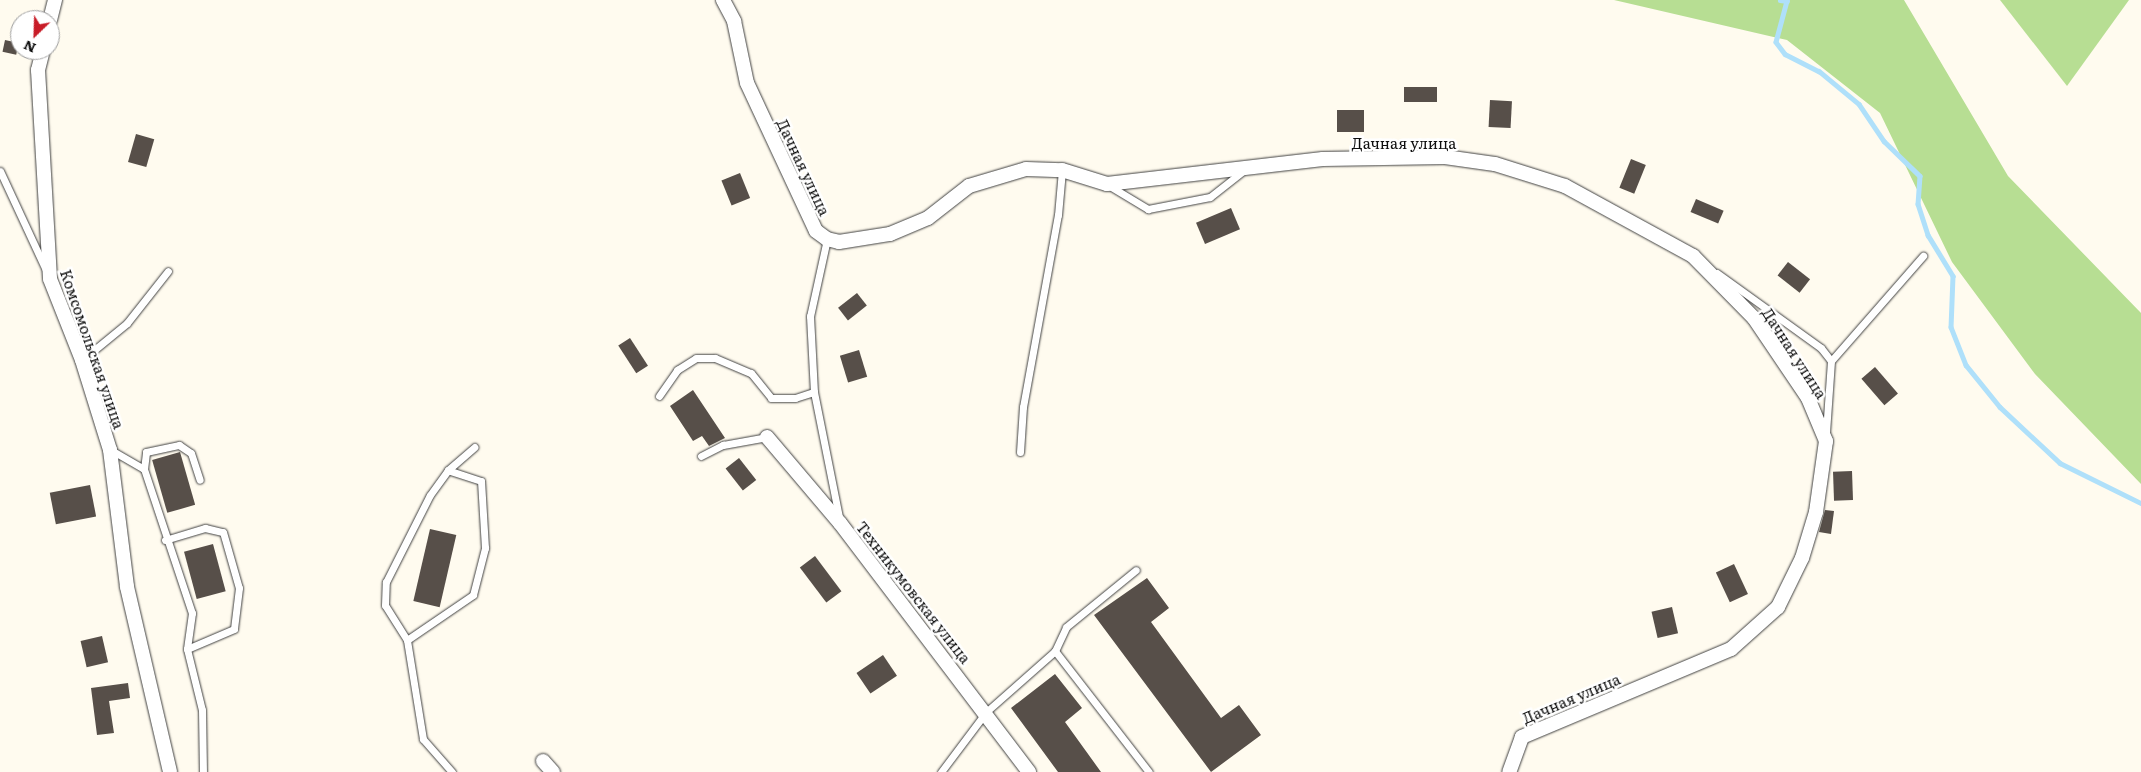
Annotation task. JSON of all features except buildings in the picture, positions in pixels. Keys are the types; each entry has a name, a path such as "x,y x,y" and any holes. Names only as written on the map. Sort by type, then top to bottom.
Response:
{"street":[{"name":"Дачная улица","path":"723,0 734,21 747,83 816,231 827,239 890,234 928,218 969,186 1026,169 1062,170 1107,184 1323,159 1445,157 1495,164 1565,186 1694,256 1754,318 1808,398 1826,441 1816,512 1802,558 1778,607 1760,627 1731,649 1522,737 1508,772"},
{"name":"Комсомольская улица","path":"40,60 38,70 50,279 82,360 110,450 127,587 170,772"},
{"name":"Техникумовская улица","path":"767,437 840,523 986,712 1029,772"},
{"path":"543,761 554,772"}],"lane":[{"path":"1107,184 1148,209 1210,197 1247,168"},
{"path":"1020,452 1023,407 1058,215 1062,170"},
{"path":"0,171 50,279"},
{"path":"827,239 810,316 814,392 840,523"},
{"path":"1694,256 1821,348 1831,361"},
{"path":"1826,441 1831,361 1923,256"},
{"path":"82,360 127,323 168,271"},
{"path":"659,396 677,370 696,358 715,358 751,373 771,398 795,398 814,392"},
{"path":"701,456 723,445 767,437"},
{"path":"200,480 191,453 180,445 146,452 144,469 165,540 192,613 187,649 202,710 203,772"},
{"path":"452,772 423,739 407,640 385,605 386,582 430,495 448,470 474,447"},
{"path":"110,450 144,469"},
{"path":"407,640 473,595 485,548 482,481 448,470"},
{"path":"165,540 205,528 223,532 238,588 234,629 187,649"},
{"path":"941,772 986,712 1055,651 1066,627 1088,605 1136,570"},
{"path":"1055,651 1149,772"}],"green space":[{"path":"1614,0 1904,0 2008,176 2141,313 2141,484 2035,374 1952,262 1880,113 1787,40"},
{"path":"2000,0 2129,0 2067,86"}],"waterway":[{"path":"1780,0 1787,1 1776,42 1785,54 1819,71 1859,104 1884,141 1920,176 1918,204 1928,235 1953,276 1951,327 1966,365 2000,407 2060,463 2141,503"}]}
